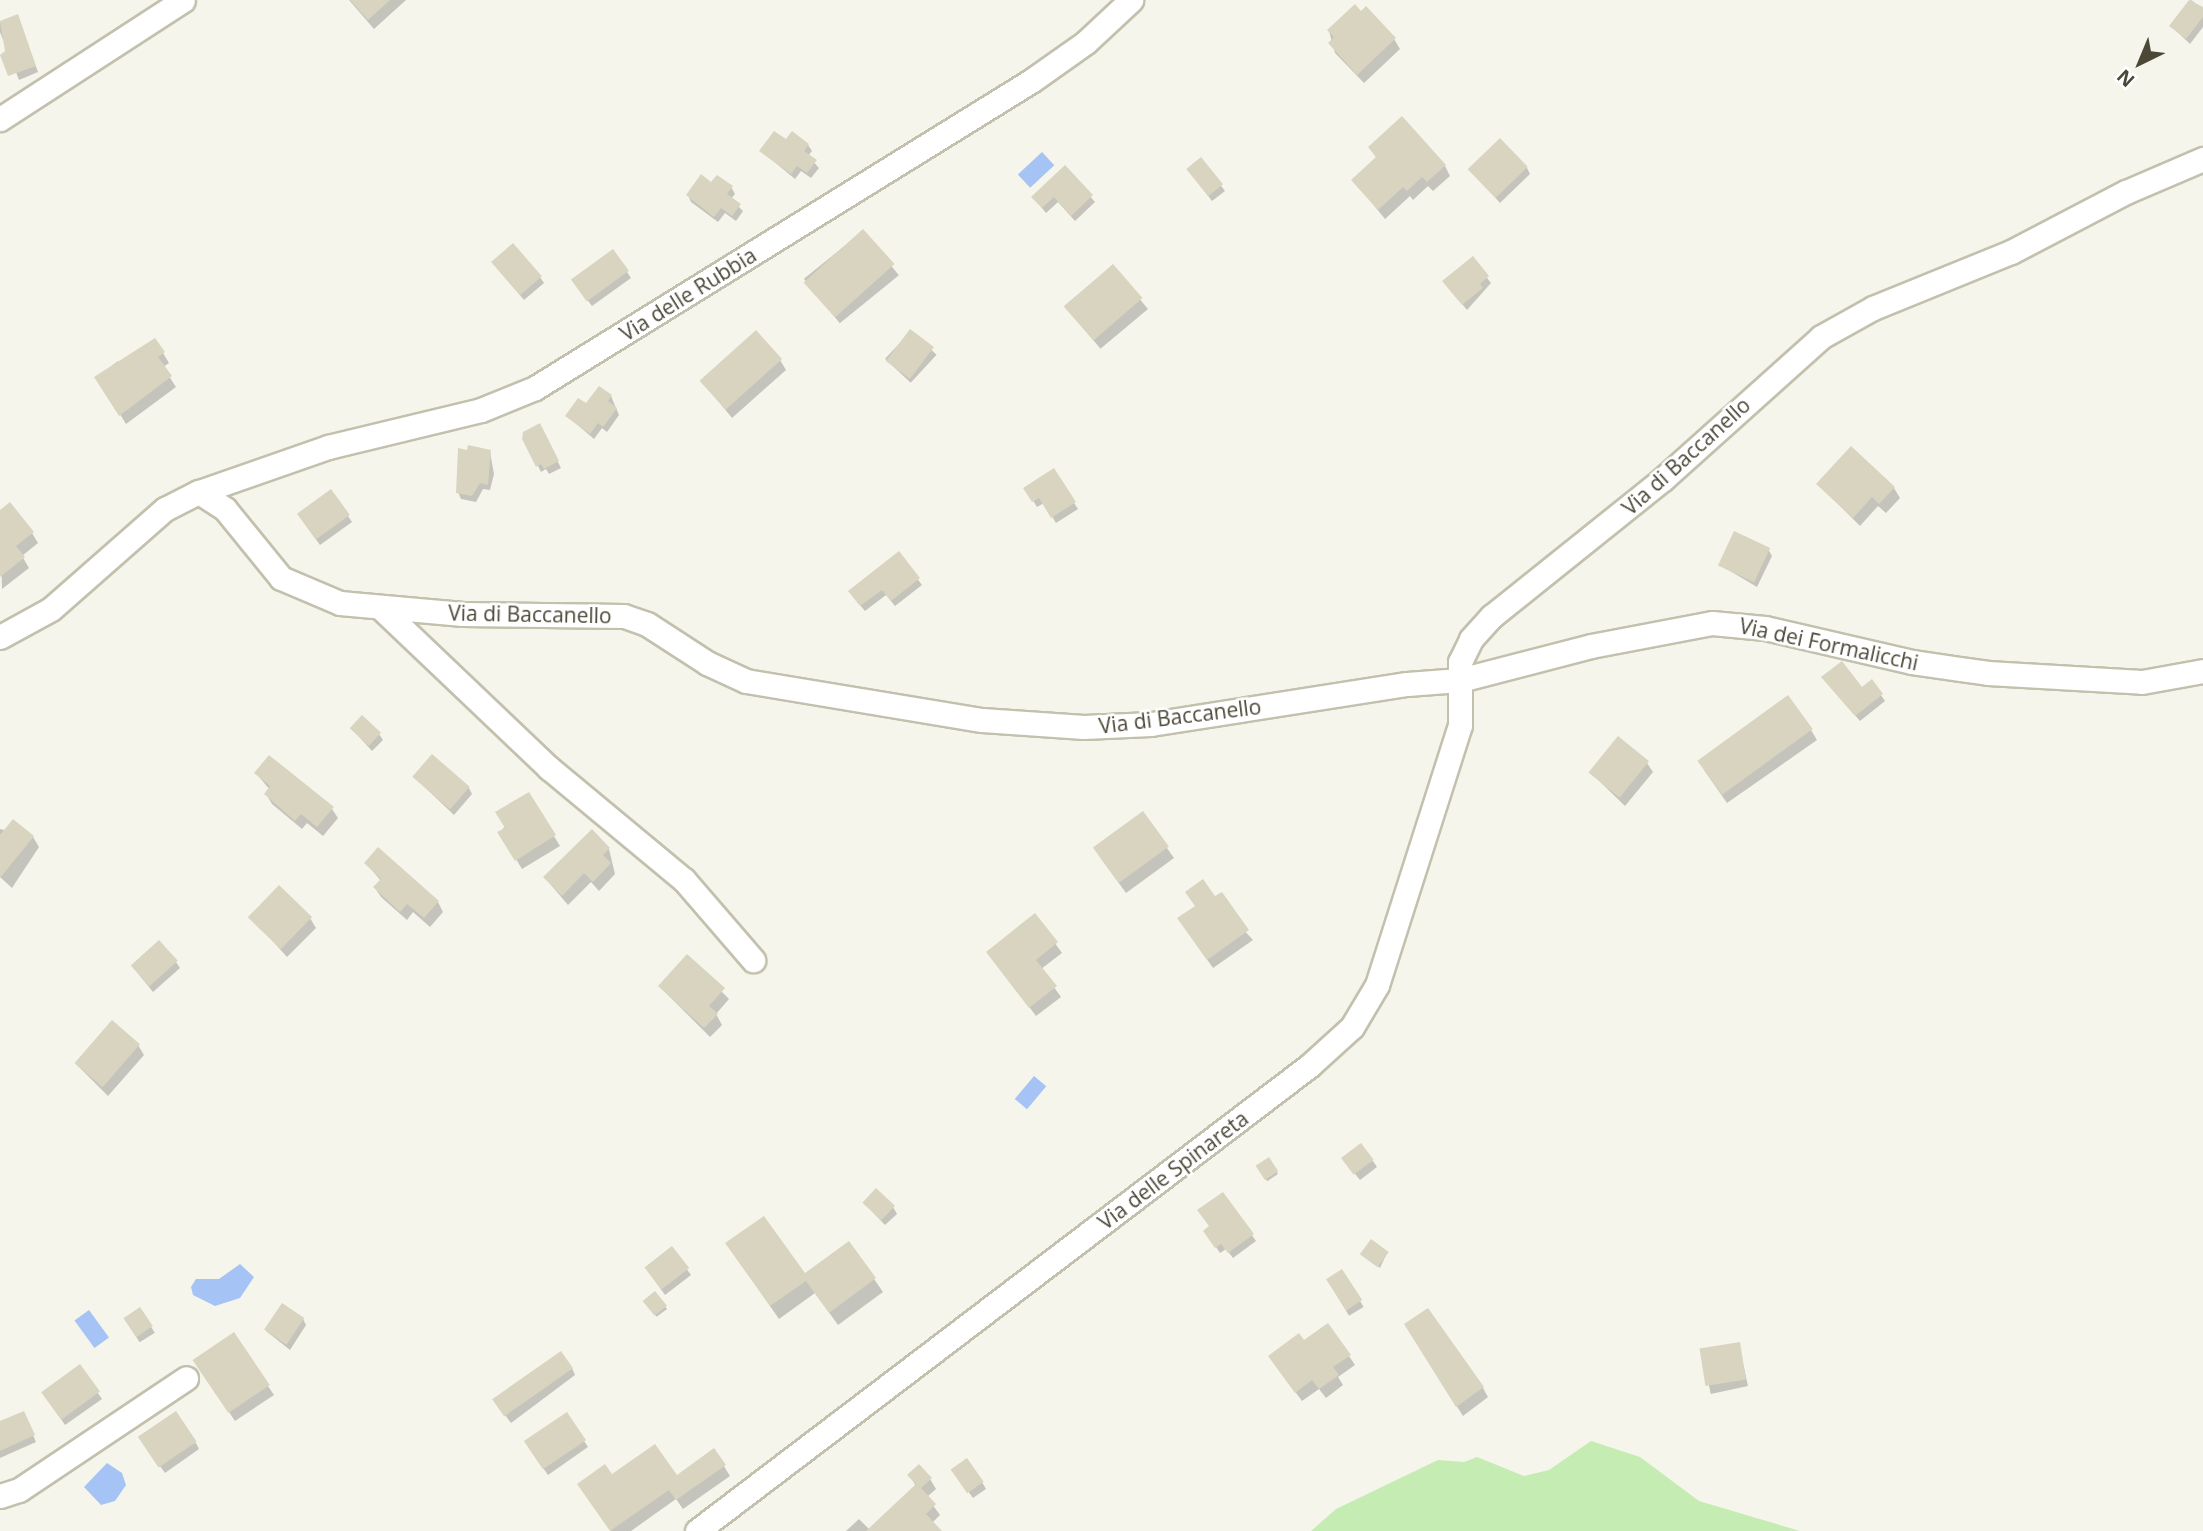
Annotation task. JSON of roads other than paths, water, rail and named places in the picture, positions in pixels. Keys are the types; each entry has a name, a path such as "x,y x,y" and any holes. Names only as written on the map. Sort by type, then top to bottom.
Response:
{"street":[{"path":"0,119 183,0"},
{"name":"Via delle Rubbia","path":"199,492 310,453 481,410 536,388 1031,81 1086,42 1131,0"},
{"name":"Via di Baccanello","path":"199,492 225,509 268,566 287,582 340,603 382,609 624,616 654,628 713,667 757,684 904,710 1012,722 1134,725 1407,684 1460,680 1464,652 1492,616 1663,479 1821,337 1873,307 2035,242 2126,192 2203,159"},
{"path":"0,637 51,609 165,509 199,492"},
{"path":"382,609 559,777 684,880 753,960"},
{"name":"Via dei Formalicchi","path":"1460,680 1591,646 1712,623 1765,628 1912,662 1980,672 2142,682 2203,671"},
{"name":"Via delle Spinareta","path":"697,1531 1309,1066 1352,1027 1377,985 1460,724 1460,680"},
{"path":"0,1496 19,1490 186,1378"}],"water":[{"path":"1042,152 1054,165 1030,188 1018,175"},
{"path":"1034,1076 1046,1086 1027,1109 1015,1099"},
{"path":"240,1264 254,1277 240,1298 215,1306 193,1295 191,1287 196,1279 219,1279"},
{"path":"89,1310 109,1338 94,1348 74,1321"},
{"path":"107,1463 122,1473 126,1485 115,1501 101,1505 84,1487"}]}
